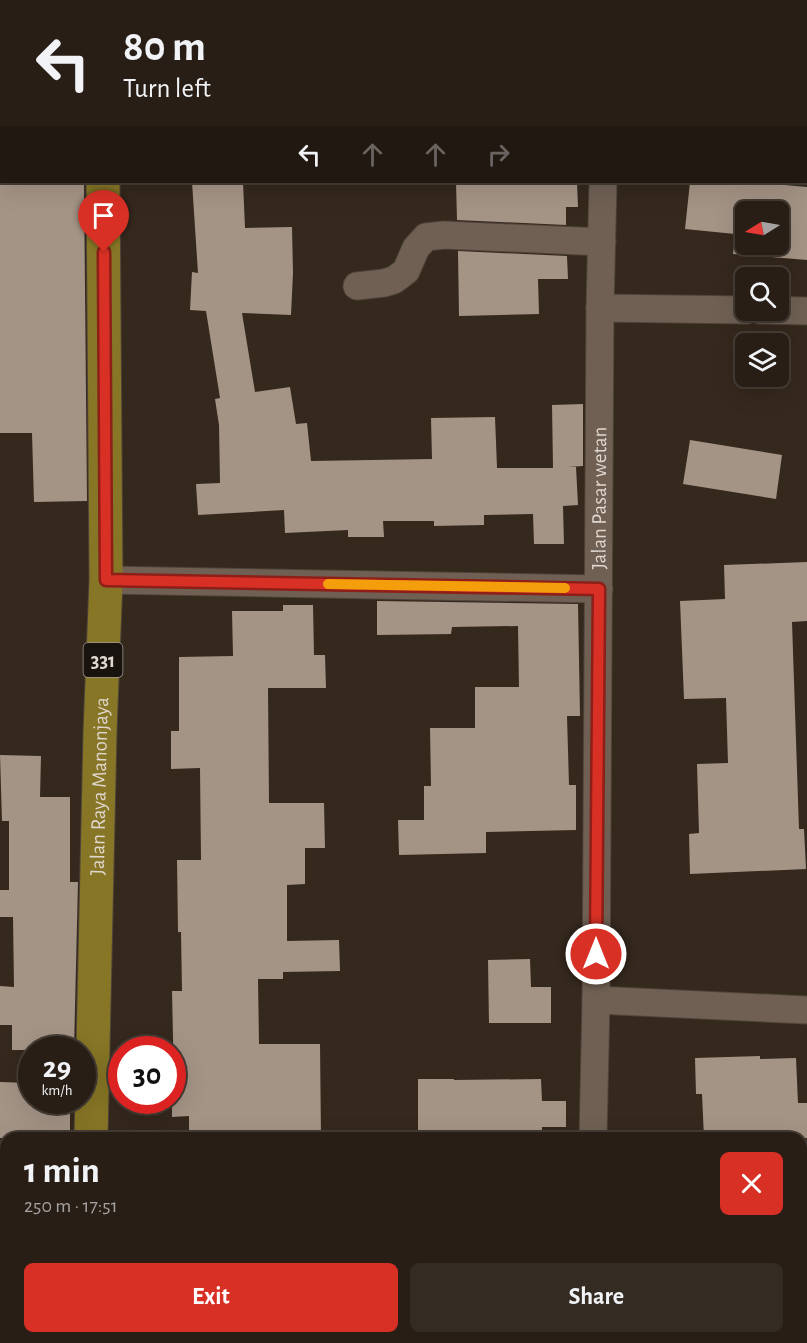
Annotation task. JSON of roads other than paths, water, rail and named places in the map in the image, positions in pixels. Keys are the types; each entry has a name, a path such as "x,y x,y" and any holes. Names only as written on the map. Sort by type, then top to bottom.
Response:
{"main road":[{"name":"Jalan Raya Manonjaya","path":"91,1132 100,732 106,580 103,183"}],"street":[{"name":"Jalan Pasar wetan","path":"592,1132 596,1000 600,308 603,183"},
{"path":"357,286 394,280 406,271 416,248 426,237 602,242"},
{"path":"600,308 735,310"},
{"path":"789,311 807,311"},
{"path":"106,580 599,589"},
{"path":"596,1000 807,1010"}]}
